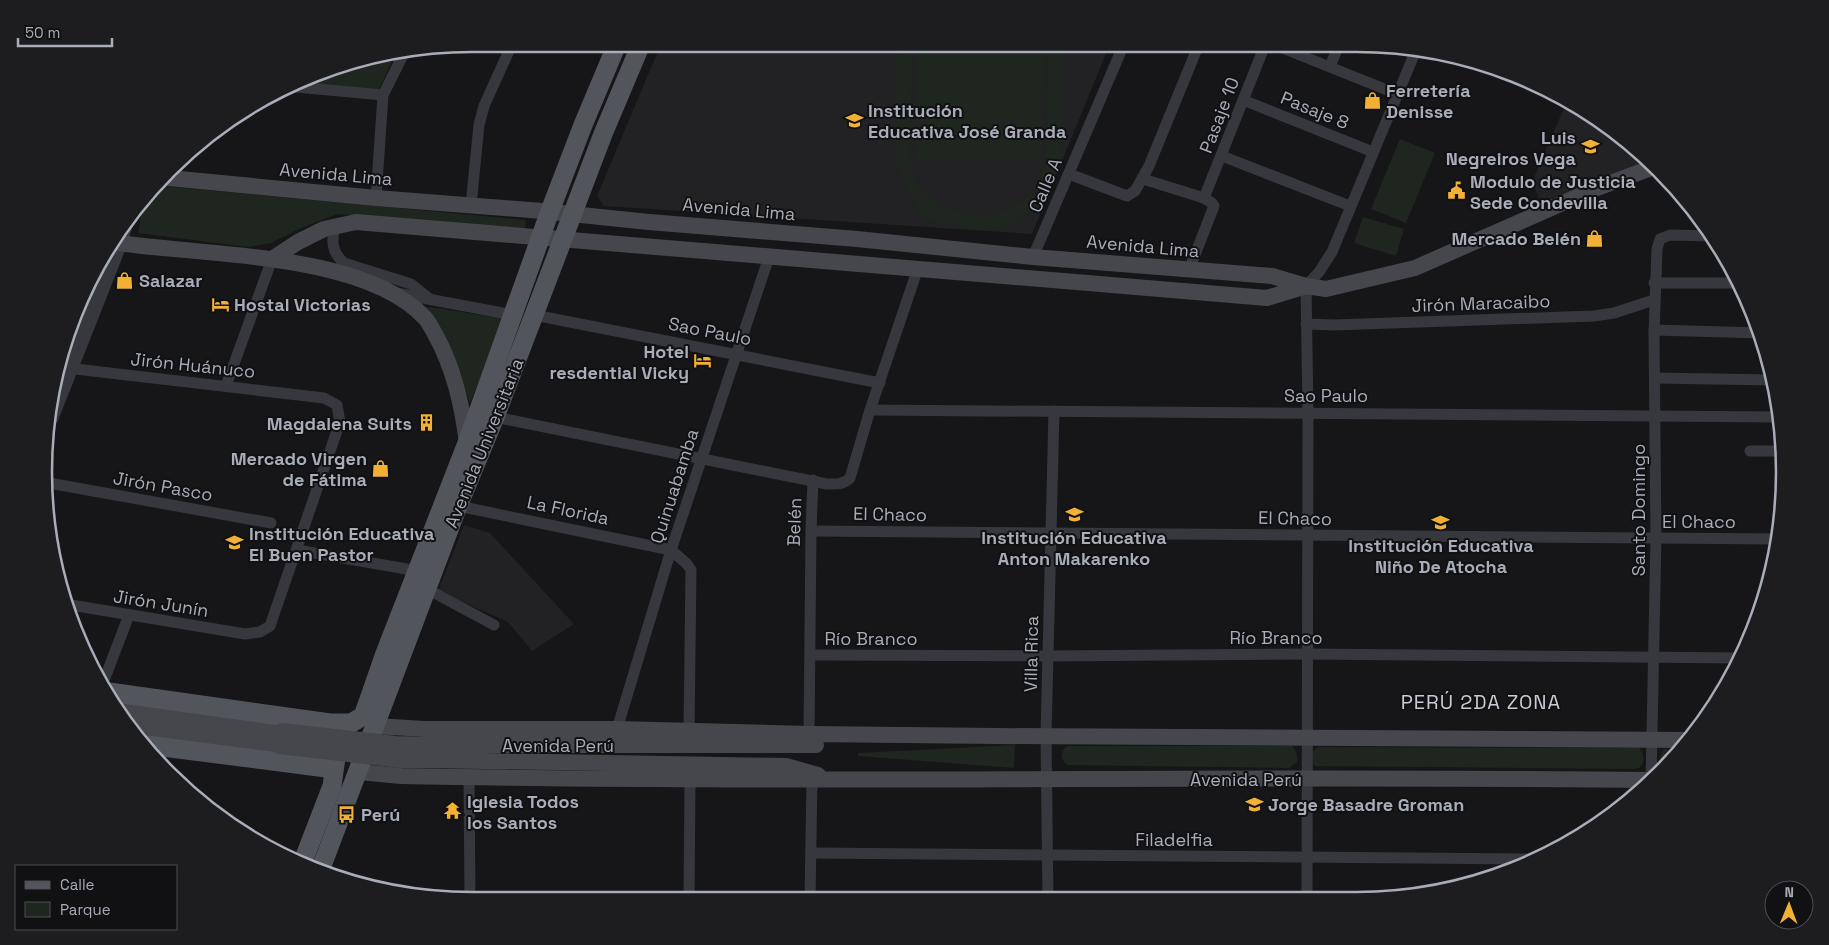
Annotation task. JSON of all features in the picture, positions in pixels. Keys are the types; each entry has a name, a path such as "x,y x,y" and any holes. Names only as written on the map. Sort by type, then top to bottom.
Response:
{"main road":[{"name":"Avenida Universitaria","path":"305,857 332,786 338,743 344,730 362,716 367,705 384,656 467,443 582,125 614,52"},
{"name":"Avenida Universitaria","path":"322,865 458,506 495,417 603,134 638,52"},
{"name":"Avenida Lima","path":"174,178 376,198 550,211 1033,257 1272,276 1306,286 1326,289 1415,268 1597,188 1646,170"},
{"name":"Avenida Lima","path":"272,259 324,229 356,222 1267,298 1306,286"},
{"path":"121,243 272,259 336,272 388,291 408,303 426,319 446,354 461,404 467,443"},
{"path":"115,693 330,723 351,723"},
{"name":"Avenida Perú","path":"126,711 400,760 427,752 857,745 996,736"},
{"name":"Avenida Perú","path":"376,726 424,729 617,729 809,734 1307,739 1680,740"},
{"name":"Avenida Perú","path":"139,727 281,738"},
{"path":"154,746 334,768"},
{"name":"Avenida Perú","path":"427,752 786,766 840,781"},
{"name":"Avenida Perú","path":"359,772 401,776 690,780 1640,781"}],"street":[{"path":"471,205 479,125 484,106 505,52"},
{"name":"Calle A","path":"1033,257 1121,52"},
{"path":"1069,174 1126,196 1135,191 1143,179 1196,52"},
{"name":"Pasaje 10","path":"1204,198 1262,52"},
{"path":"1294,52 1397,94"},
{"path":"1330,66 1336,52"},
{"path":"1307,892 1308,413 1306,286 1319,272 1332,252 1373,152 1390,122 1397,94 1413,56"},
{"path":"376,198 383,95 401,59"},
{"path":"304,88 383,95"},
{"name":"Pasaje 8","path":"1243,100 1373,152"},
{"path":"1222,156 1350,206"},
{"path":"1143,179 1204,198 1214,206 1188,270"},
{"path":"335,227 332,242 337,256 344,263 411,284 430,299"},
{"name":"Santo Domingo","path":"1651,771 1656,538 1654,283 1657,249 1660,239 1670,236 1704,236"},
{"name":"Quinuabamba","path":"617,729 671,550 769,257"},
{"path":"226,386 272,259"},
{"name":"Belén","path":"809,734 811,531 814,480 838,484 850,478 870,410 918,268"},
{"path":"68,360 104,272"},
{"path":"1654,283 1731,283"},
{"path":"388,291 513,315"},
{"name":"Jirón Maracaibo","path":"1306,324 1334,325 1594,316 1614,313 1654,300"},
{"name":"Sao Paulo","path":"534,315 880,383"},
{"path":"1654,330 1752,333"},
{"name":"Jirón Huánuco","path":"66,368 324,398 337,405 340,422 297,550"},
{"path":"1655,378 1766,380"},
{"name":"Sao Paulo","path":"870,410 1773,417"},
{"name":"Villa Rica","path":"1048,892 1046,736 1054,411"},
{"path":"495,417 814,480"},
{"path":"1750,451 1776,451"},
{"name":"Jirón Pasco","path":"52,484 271,523"},
{"name":"La Florida","path":"458,506 671,550"},
{"name":"El Chaco","path":"811,531 1771,539"},
{"path":"297,550 418,571"},
{"name":"Jirón Junín","path":"74,606 246,634 260,632 270,626 297,550"},
{"path":"671,550 687,564 690,570 689,731"},
{"path":"428,589 494,625"},
{"path":"106,676 129,615"},
{"name":"Río Branco","path":"810,655 1306,654 1733,658"},
{"path":"470,777 470,892"},
{"path":"690,780 690,892"},
{"path":"810,892 812,780"},
{"name":"Filadelfia","path":"811,854 1521,859"}],"shaded area":[{"name":"Institución Educativa José Granda","path":"658,52 1107,52 1032,234 604,206 597,196"},
{"name":"Luis Negreiros Vega","path":"1564,108 1612,139 1641,165 1541,202 1532,182"},
{"path":"464,525 490,533 574,624 532,651 508,622 438,591"}],"green space":[{"path":"897,52 912,52 909,154 917,181 936,201 968,214 986,215 1002,212 1018,204 1031,193 1043,169 1046,145 1048,52 1065,52 1062,152 1049,190 1032,212 1004,226 973,229 930,220 910,196 895,160"},
{"path":"916,52 1044,52 1041,162 915,160"},
{"path":"392,61 378,91 312,84 364,67"},
{"path":"1400,139 1435,153 1406,223 1371,209"},
{"path":"166,186 526,220 525,229 338,214 301,228 271,243 248,247 138,233 141,214"},
{"path":"1363,217 1404,229 1396,256 1354,243"},
{"path":"98,283 74,339 84,312"},
{"path":"422,306 502,318 504,324 470,403 455,363"},
{"path":"1015,745 1014,768 858,756 858,753"},
{"path":"1067,746 1292,746 1296,753 1297,762 1289,768 1067,765 1062,756"},
{"path":"1318,747 1639,748 1644,758 1641,766 1634,769 1315,766 1312,763 1312,752"},
{"path":"1664,749 1672,749 1660,762"}],"place":[{"name":"Ferretería Denisse","path":"1372,100"},
{"name":"Institución Educativa José Granda","path":"854,120"},
{"name":"Luis Negreiros Vega","path":"1590,147"},
{"name":"Modulo de Justicia Sede Condevilla","path":"1456,191"},
{"name":"Mercado Belén","path":"1595,238"},
{"name":"Salazar","path":"125,280"},
{"name":"Hostal Victorias","path":"220,304"},
{"name":"Hotel resdential Vicky","path":"703,361"},
{"name":"Magdalena Suits","path":"426,423"},
{"name":"Mercado Virgen de Fátima","path":"381,468"},
{"name":"Institución Educativa Anton Makarenko","path":"1074,514"},
{"name":"Institución Educativa Niño De Atocha","path":"1441,522"},
{"name":"Institución Educativa El Buen Pastor","path":"235,543"},
{"name":"Jorge Basadre Groman","path":"1254,804"},
{"name":"Iglesia Todos los Santos","path":"453,811"},
{"name":"Perú","path":"347,814"}],"district":[{"name":"PERÚ 2DA ZONA","path":"1481,702"}]}
